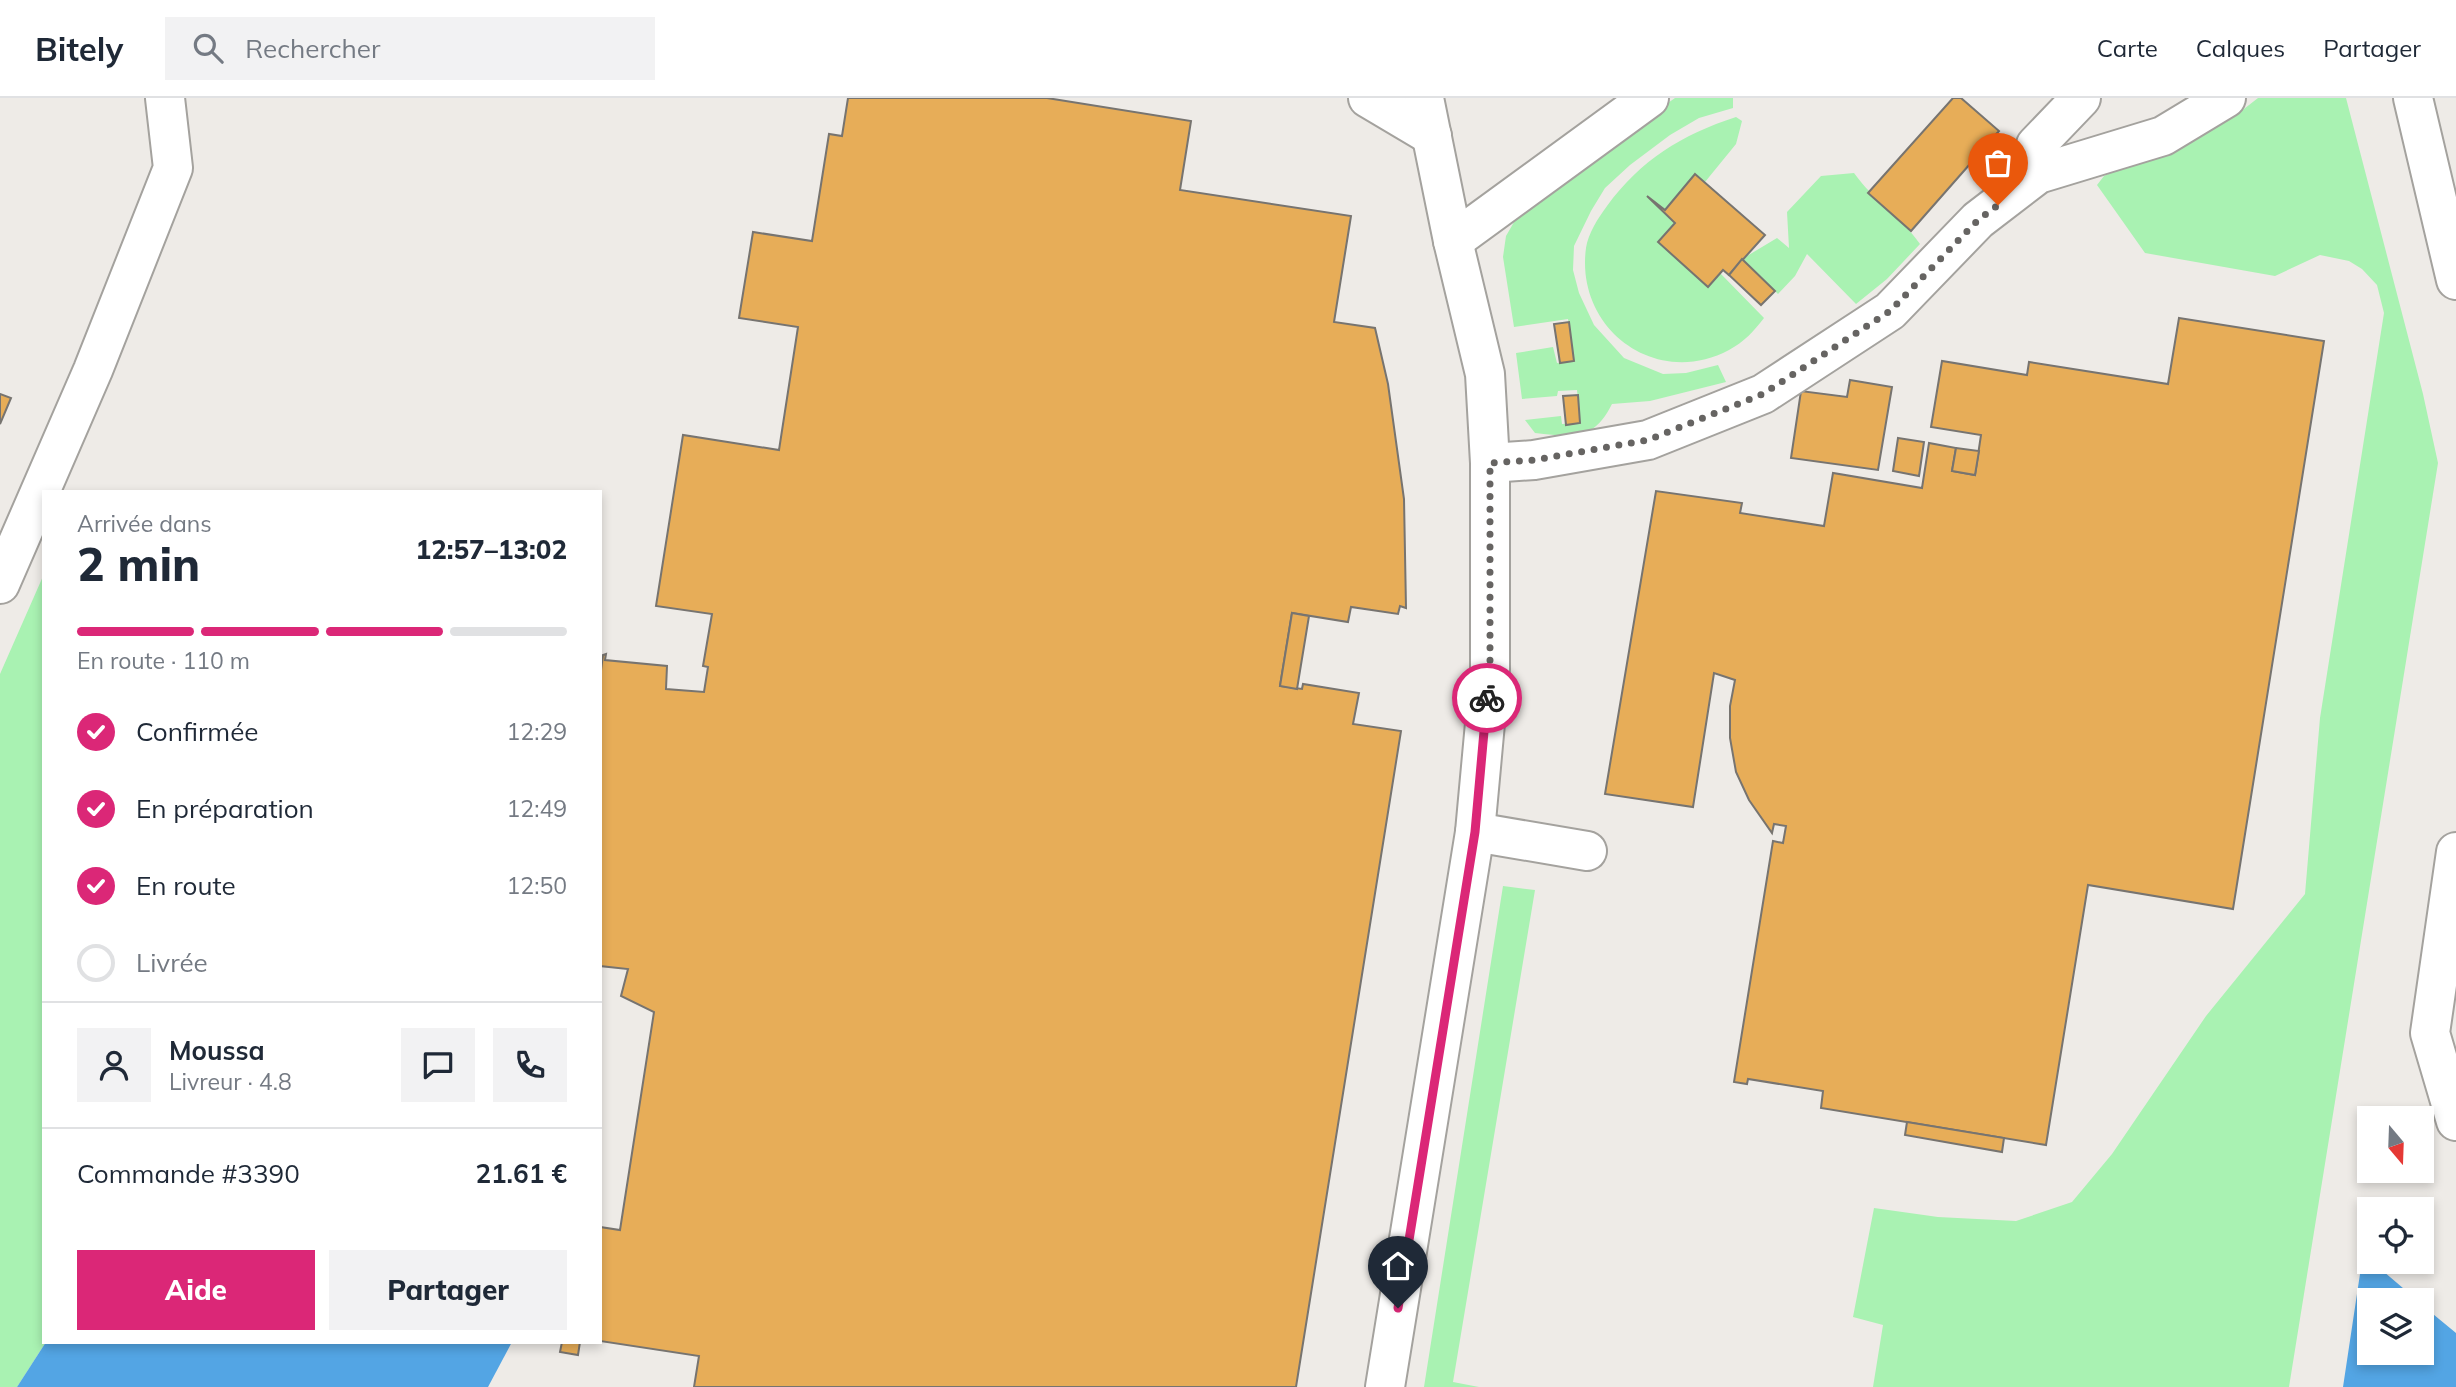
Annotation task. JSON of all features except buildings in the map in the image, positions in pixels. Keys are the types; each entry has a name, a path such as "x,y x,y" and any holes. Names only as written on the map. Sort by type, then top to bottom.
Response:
{"street":[{"path":"0,584 93,370 173,168 165,98"},
{"path":"1368,98 1432,135"},
{"path":"1385,1387 1475,832 1490,669 1490,463 1485,374 1453,242 1424,98"},
{"path":"1453,242 1649,98"},
{"path":"2038,174 2036,145 2081,98"},
{"path":"1490,463 1534,460 1648,440 1763,394 1890,311 1978,220 2038,174 2163,136 2226,98"},
{"path":"2413,98 2456,280"},
{"path":"1475,832 1587,851"},
{"path":"2456,852 2430,1033 2456,1121"}],"green space":[{"path":"1675,98 1733,98 1733,108 1699,118 1670,135 1605,188 1574,246 1573,270 1579,293 1594,325 1624,358 1663,374 1686,373 1718,365 1726,382 1650,401 1612,404 1597,425 1580,434 1560,436 1535,433 1525,420 1561,416 1562,424 1580,423 1577,390 1558,391 1557,396 1522,399 1516,353 1553,347 1557,363 1574,361 1568,319 1514,327 1503,257 1506,236 1525,203"},
{"path":"2258,98 2346,98 2423,394 2438,463 2289,1387 1873,1387 1883,1325 1853,1317 1874,1208 1938,1217 2016,1221 2072,1202 2112,1154 2206,1016 2305,894 2320,718 2384,313 2377,285 2362,269 2349,261 2320,255 2275,276 2145,253 2097,185 2104,176 2231,119"},
{"path":"1736,117 1742,121 1736,144 1705,182 1695,174 1665,210 1648,196 1675,223 1658,242 1708,287 1720,273 1764,318 1734,347 1701,360 1674,362 1649,356 1626,344 1607,326 1593,304 1586,277 1586,248 1589,237 1607,206 1648,162 1697,132"},
{"path":"1854,173 1920,244 1887,279 1856,304 1807,254 1795,276 1778,294 1742,259 1777,238 1789,248 1787,212 1821,176"},
{"path":"42,579 42,1344 45,1344 17,1387 0,1387 0,674"},
{"path":"1503,886 1535,890 1453,1382 1479,1387 1424,1387"}],"water":[{"path":"2360,1274 2386,1274 2403,1288 2358,1288"},
{"path":"2357,1294 2357,1365 2434,1365 2434,1315 2456,1333 2456,1387 2343,1387"},
{"path":"45,1344 511,1344 488,1387 17,1387"}],"way so far":[{"path":"1487,698 1490,669 1490,463 1534,460 1648,440 1763,394 1890,311 1978,220 1998,205"}],"route":[{"path":"1398,1308 1475,832 1487,698"}]}
